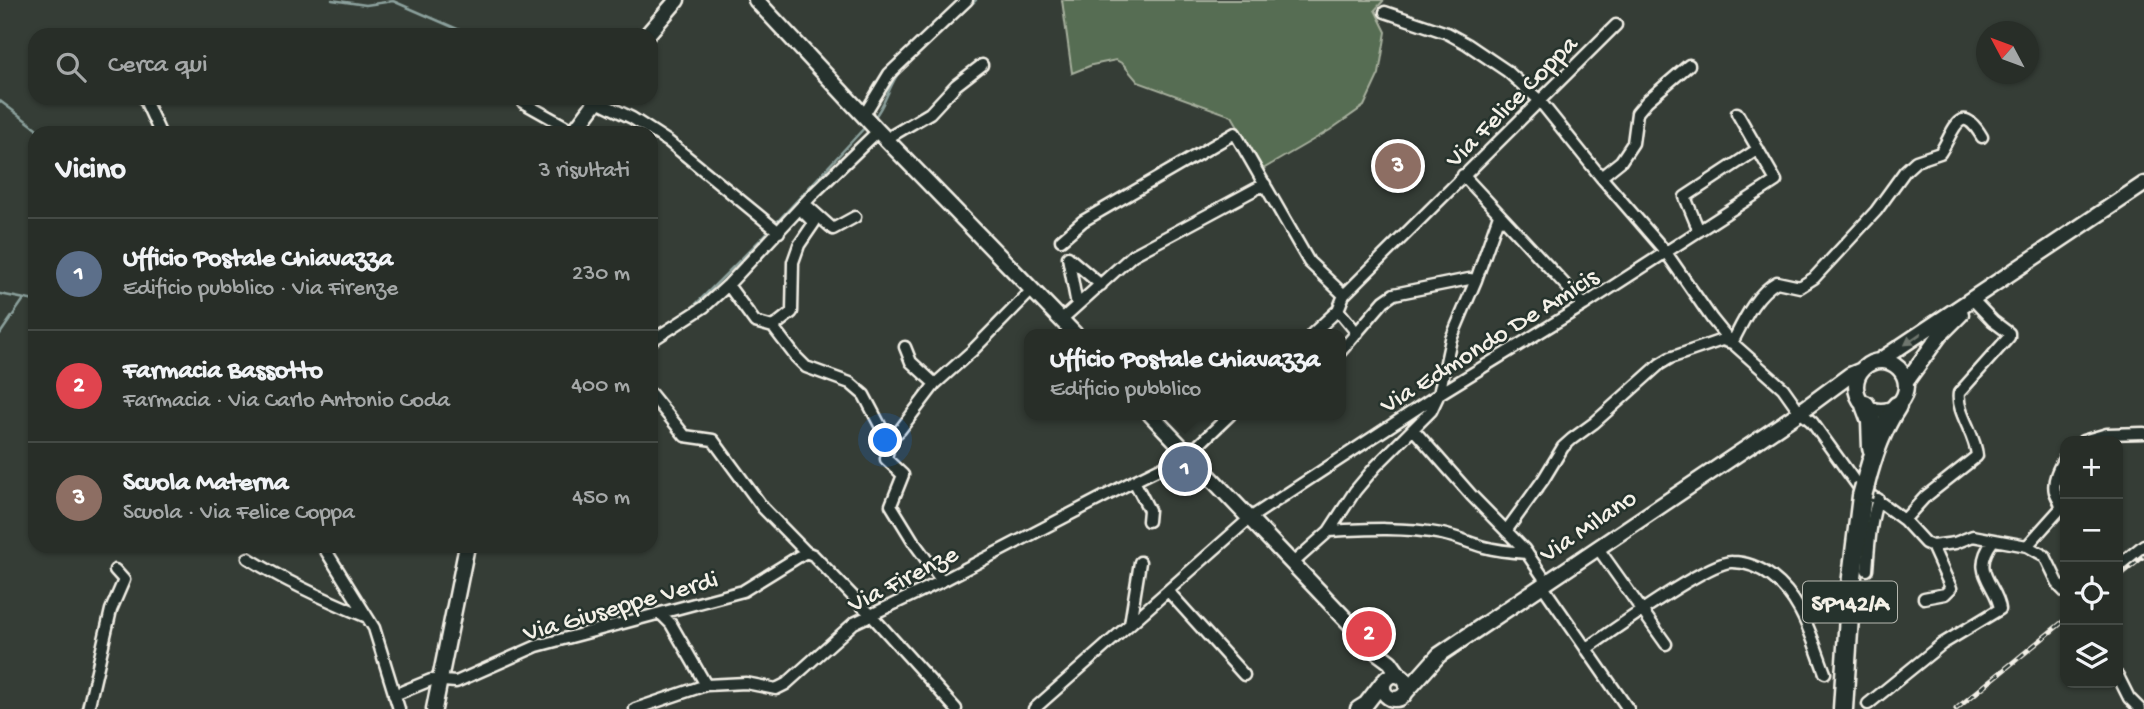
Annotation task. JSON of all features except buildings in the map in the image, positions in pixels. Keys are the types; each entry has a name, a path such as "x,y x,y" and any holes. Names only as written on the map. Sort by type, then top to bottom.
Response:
{"highway":[{"name":"SP142/A","path":"1843,709 1851,585 1868,494 1871,458 1871,421 1861,400"},
{"name":"SP142/A","path":"1871,458 1884,426 1897,406"}],"main road":[{"path":"653,28 677,0"},
{"path":"756,0 882,135 1070,329"},
{"path":"578,126 593,105"},
{"path":"1879,361 1899,368 1906,382 1905,395 1897,406 1881,411 1861,400 1857,382 1862,370 2144,184"},
{"path":"1906,382 1940,335 1987,289"},
{"name":"Via Milano","path":"1362,706 1802,410 1850,374 1862,370"},
{"name":"Via Milano","path":"1802,410 1834,396 1861,400"},
{"path":"1156,420 1378,653 1396,681"},
{"path":"434,709 466,553"},
{"name":"Via Milano","path":"1362,706 1389,698 1397,699 1396,681"}],"street":[{"path":"864,115 889,74 967,0"},
{"path":"1385,12 1447,33 1467,44 1507,71 1539,100 1665,251 1712,319 1732,343 1783,388 1812,422 1858,486 1904,520 1920,539 1932,546 1951,588 1945,594 1924,598"},
{"name":"Via Felice Coppa","path":"1317,329 1338,310 1344,295 1616,24"},
{"path":"658,337 704,307 802,206 882,135 930,113 956,85 982,65"},
{"path":"1601,177 1621,160 1633,143 1637,113 1689,65"},
{"path":"147,105 157,126"},
{"path":"527,105 563,126"},
{"path":"609,105 644,126"},
{"path":"1699,231 1685,197 1758,149 1737,113"},
{"path":"1732,343 1767,287 1777,282 1800,287 1814,278 1877,211 1905,171 1924,157 1940,153 1954,125 1960,120 1966,120 1982,137"},
{"path":"1061,240 1083,220 1235,133 1309,262 1344,295"},
{"path":"658,135 779,232"},
{"name":"Via Edmondo De Amicis","path":"1034,709 1250,518 1439,394 1584,305 1776,181 1758,149"},
{"path":"1463,175 1584,305"},
{"path":"1062,320 1133,255 1265,184"},
{"path":"802,206 833,229 855,217"},
{"path":"773,327 792,312 793,262 799,245 814,223 802,206"},
{"path":"1293,563 1329,531 1355,491 1376,466 1431,411 1439,394 1451,339 1499,215"},
{"path":"1077,305 1068,257 1101,285"},
{"path":"1346,345 1384,301 1394,294 1469,279 1476,280"},
{"path":"728,285 755,322 773,327 806,367 850,383 864,396 890,439"},
{"path":"942,581 891,506 903,475 886,459 890,439 935,384 1032,290"},
{"path":"1904,520 1925,497 1978,456 1958,401 1959,393 2009,337 2009,333 1974,301"},
{"path":"1338,310 1357,333"},
{"path":"1506,531 1563,447 1594,424 1660,364 1722,340 1732,343"},
{"path":"905,346 911,362 935,384"},
{"path":"658,403 685,436 713,440 763,508 871,615 956,709"},
{"path":"1189,454 1225,420"},
{"path":"1413,429 1527,553 1586,649 1628,709"},
{"path":"2100,436 2144,433"},
{"name":"Via Firenze","path":"635,709 706,685 746,683 776,689 786,684 846,629 1189,454"},
{"path":"2060,466 2055,492 2060,500"},
{"path":"1134,481 1149,510 1148,521"},
{"path":"1867,570 1873,515 1868,494"},
{"path":"2027,546 2060,509"},
{"path":"1329,531 1406,529 1444,534 1508,552 1527,553"},
{"path":"1932,546 1973,537 2027,546 2045,556 2060,587"},
{"path":"1868,705 1942,644 2000,609 2000,604 1984,577 1984,558 1993,541"},
{"path":"2123,562 2144,545"},
{"path":"1597,547 1666,644"},
{"name":"Via Giuseppe Verdi","path":"394,695 431,680 456,682 537,646 743,591 806,552"},
{"path":"327,553 374,628 399,709"},
{"path":"248,558 318,596 368,617"},
{"path":"1586,649 1703,572 1730,561 1758,567 1777,581 1799,608 1825,673"},
{"path":"1130,624 1140,562"},
{"path":"88,709 111,610 124,580 115,570"},
{"path":"1168,591 1244,675"},
{"path":"661,614 671,625 706,685"},
{"path":"2123,686 2129,698 2140,709"}],"green space":[{"path":"1062,0 1384,0 1375,10 1386,32 1379,74 1364,106 1330,130 1263,169 1232,116 1138,82 1123,64 1116,60 1072,73"}],"waterway":[{"path":"332,0 366,5 393,1 455,28"},
{"path":"874,118 900,71 976,0"},
{"path":"0,101 33,126"},
{"path":"690,310 762,238 867,125"},
{"path":"0,294 28,300"},
{"path":"0,334 24,299"},
{"path":"658,329 679,318"}],"railway":[{"path":"2123,573 2144,556"},
{"path":"1956,709 2060,624"}],"place":[{"name":"Scuola Materna","path":"1398,166"},
{"name":"Ufficio Postale Chiavazza","path":"1185,469"},
{"name":"Farmacia Bassotto","path":"1369,634"}]}
